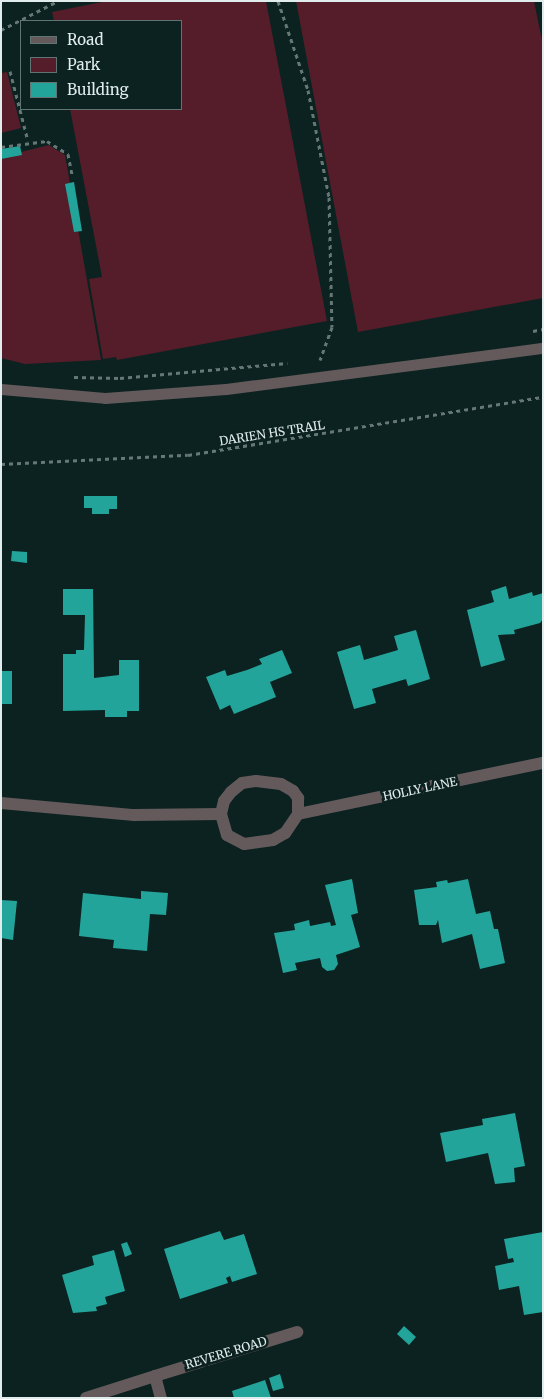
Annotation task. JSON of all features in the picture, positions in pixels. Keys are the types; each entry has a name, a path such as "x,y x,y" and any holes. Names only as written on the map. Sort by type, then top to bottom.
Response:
{"street":[{"name":"HOLLY LANE","path":"298,814 542,766"},
{"path":"256,781 281,784 293,791 298,798 298,814 285,833 257,844 233,840 227,835 221,814 224,801 231,792 242,783 256,781"},
{"path":"1,803 134,814 221,814"},
{"name":"REVERE ROAD","path":"86,1398 297,1332"},
{"path":"154,1376 161,1398"}],"lane":[{"path":"1,389 105,398 236,387 543,348"}],"path":[{"path":"21,20 58,1"},
{"path":"278,1 308,90 329,197 332,327 320,360"},
{"path":"1,30 20,20"},
{"path":"10,71 20,110"},
{"path":"20,110 29,145 47,141 68,154 72,175"},
{"path":"1,147 28,141"},
{"path":"523,332 543,329"},
{"path":"311,361 330,358"},
{"path":"64,377 120,378 292,362"},
{"name":"DARIEN HS TRAIL","path":"1,464 188,455 543,397"}],"green space":[{"path":"107,1 266,1 327,321 117,360 116,357 103,359 89,279 102,277 70,110 182,110 182,20 54,20 52,12"},
{"path":"296,1 534,1 543,46 543,298 358,332"},
{"path":"7,72 21,128 1,133 1,73"},
{"path":"49,145 65,155 101,360 25,364 1,358 1,157"}],"building":[{"path":"20,146 22,155 1,159 1,149"},
{"path":"74,182 82,231 74,232 65,184"},
{"path":"84,496 117,496 117,509 109,509 109,514 92,514 92,508 84,508"},
{"path":"12,551 27,552 27,563 11,561"},
{"path":"506,586 509,599 532,592 533,596 543,593 543,619 540,623 514,630 515,634 498,635 505,660 481,667 467,610 494,602 491,591"},
{"path":"63,589 93,589 94,678 119,675 119,660 139,660 139,711 127,711 127,717 105,717 105,710 63,711 63,654 76,654 76,650 84,650 85,615 63,615"},
{"path":"416,630 430,679 408,686 406,679 372,689 376,703 354,709 337,652 360,645 364,660 398,650 394,636"},
{"path":"282,650 292,673 270,682 276,697 234,714 230,705 220,710 206,677 225,670 227,676 247,670 262,664 259,659"},
{"path":"1,671 12,671 12,704 1,704"},
{"path":"352,879 358,913 351,915 360,947 336,955 338,964 334,970 327,971 322,967 320,958 295,963 297,970 283,973 274,933 295,930 294,924 309,920 310,926 330,922 331,926 336,925 325,885"},
{"path":"468,879 476,914 490,911 494,929 498,929 505,963 480,969 472,934 442,943 438,920 436,925 419,925 414,890 437,887 436,882 447,880 448,883"},
{"path":"141,891 168,893 166,915 150,914 147,951 113,948 114,940 79,936 83,893 141,899"},
{"path":"1,900 17,901 13,940 1,938"},
{"path":"515,1113 525,1166 514,1168 515,1182 495,1184 488,1153 446,1162 440,1133 483,1125 482,1119"},
{"path":"220,1231 224,1240 244,1234 257,1274 232,1282 230,1276 226,1278 228,1283 180,1299 164,1249"},
{"path":"543,1232 543,1312 524,1315 519,1286 499,1290 495,1266 514,1262 513,1258 508,1259 504,1239"},
{"path":"127,1242 132,1254 125,1257 121,1244"},
{"path":"114,1250 125,1291 105,1297 107,1304 96,1307 97,1311 73,1313 62,1275 94,1265 92,1256"},
{"path":"404,1326 416,1337 409,1345 397,1334"},
{"path":"280,1374 284,1388 273,1391 269,1378"},
{"path":"265,1380 271,1398 234,1398 232,1391"}]}
